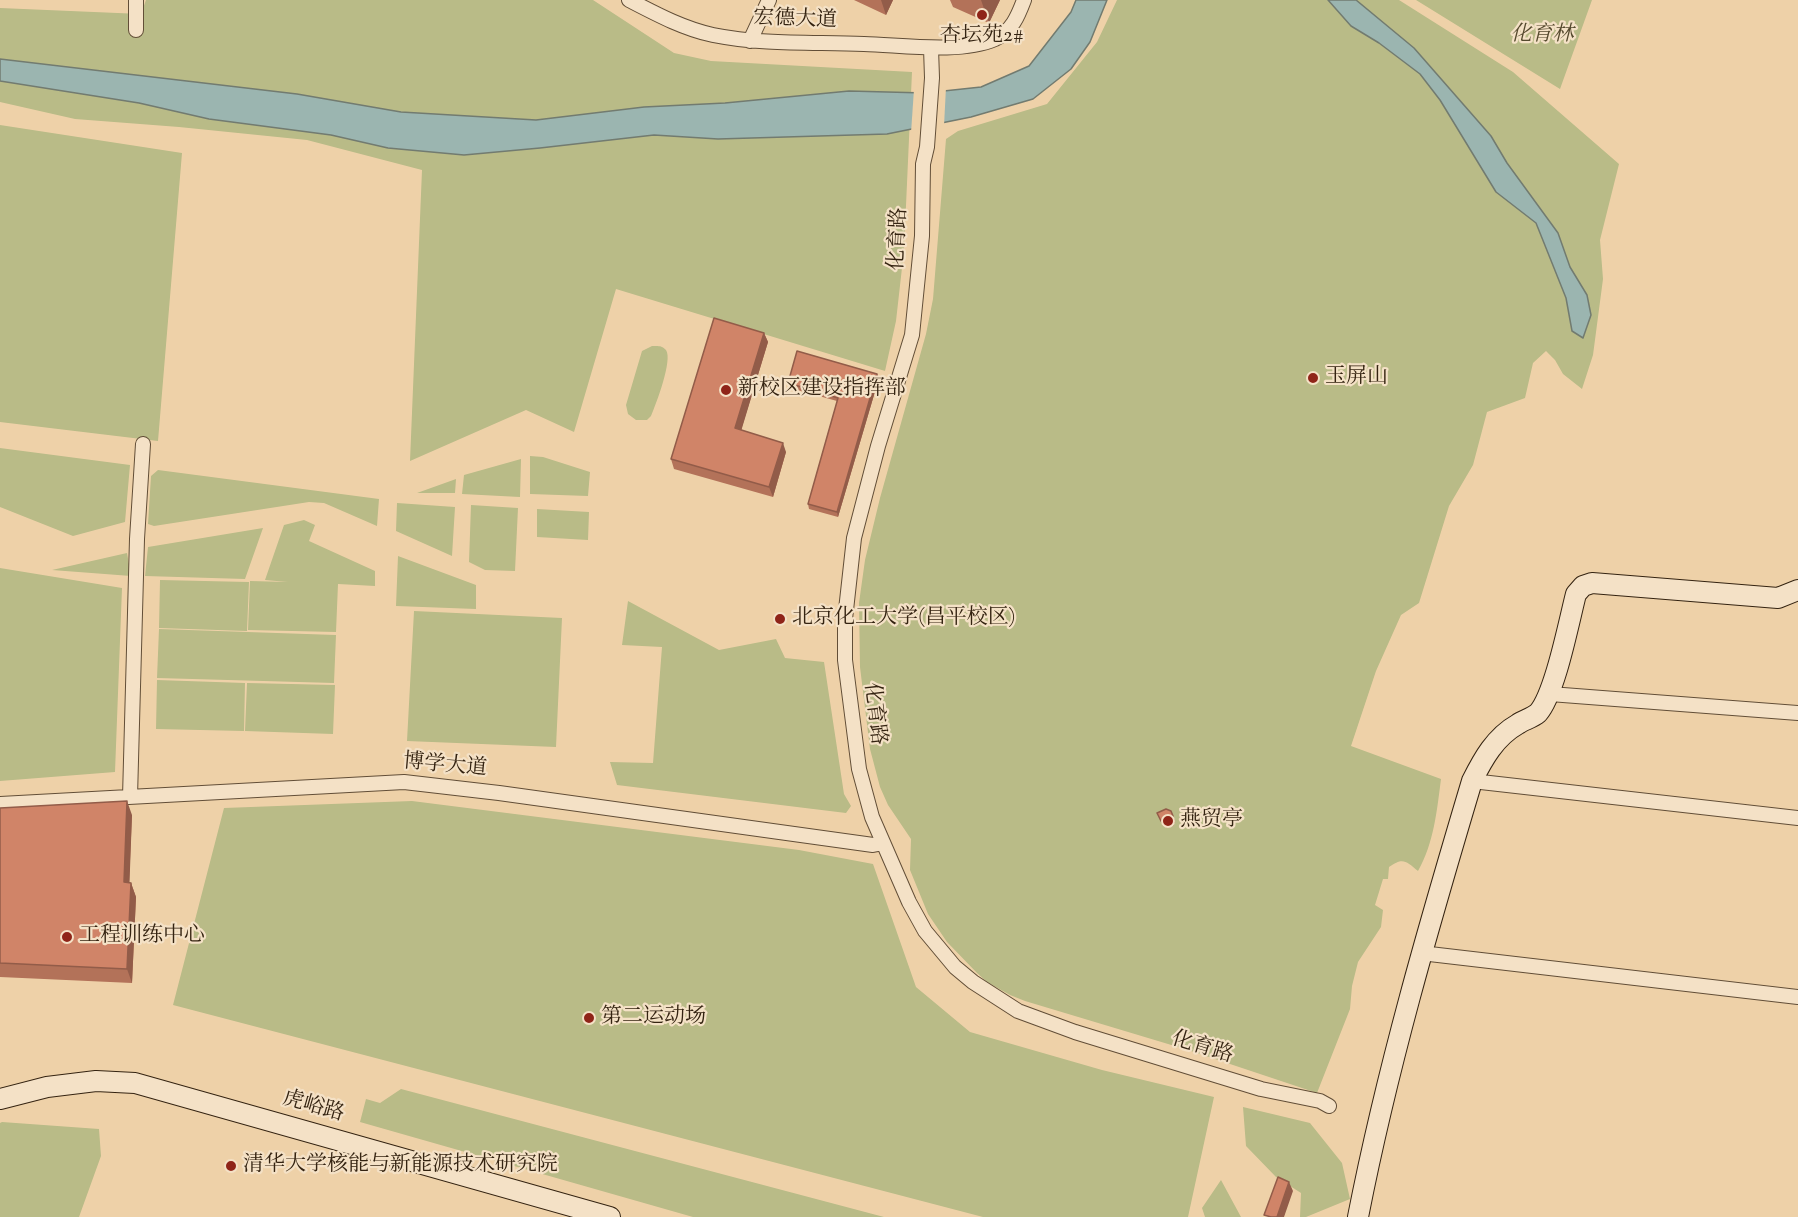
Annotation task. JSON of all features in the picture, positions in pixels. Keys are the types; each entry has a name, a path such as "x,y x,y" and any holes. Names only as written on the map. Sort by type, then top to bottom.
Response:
{"street":[{"path":"136,0 136,30"},
{"name":"宏德大道","path":"629,0 692,29 750,41 931,48 984,43 997,38 1010,29 1024,0"},
{"path":"750,41 769,0"},
{"name":"化育路","path":"931,48 932,78 924,164 922,236 912,335 878,446 854,538 845,619 845,660 859,769 872,817 909,903 925,931 942,952 973,982 1018,1011 1075,1032 1261,1089 1320,1101 1329,1106"},
{"path":"130,797 137,539 143,444"},
{"path":"1358,1217 1374,1134 1421,953 1472,781 1484,756 1518,724 1538,713 1550,694 1576,594 1583,586 1592,583 1778,598 1798,590"},
{"path":"1550,694 1798,713"},
{"path":"1472,781 1798,818"},
{"name":"博学大道","path":"0,804 404,782 873,845 883,843"},
{"path":"1421,953 1798,997"},
{"name":"虎峪路","path":"0,1100 47,1087 96,1081 135,1083 610,1217"}],"green space":[{"path":"146,0 593,0 674,53 711,61 912,72 904,250 896,321 885,371 616,289 574,432 526,410 410,461 422,170 307,140 75,119 0,102 0,8 141,14"},
{"path":"1117,0 1399,0 1513,72 1619,164 1600,240 1603,279 1593,355 1582,389 1563,374 1555,360 1546,351 1533,363 1525,398 1487,412 1473,465 1449,506 1419,603 1401,615 1376,671 1351,746 1441,779 1431,838 1418,871 1401,861 1389,867 1388,879 1383,879 1375,905 1383,910 1381,927 1358,962 1352,986 1350,1009 1317,1093 1188,1050 1025,1001 987,982 947,942 928,914 910,870 911,839 888,805 880,787 870,749 860,667 859,603 865,560 880,498 926,334 933,299 946,139 958,131 1047,104 1097,42"},
{"name":"化育林","path":"1416,0 1592,0 1560,89"},
{"path":"0,125 182,153 158,441 0,422"},
{"path":"652,346 666,350 668,355 666,372 651,416 647,420 636,420 628,414 626,405 642,351"},
{"path":"0,448 130,465 125,522 73,536 0,507"},
{"path":"530,456 543,457 590,472 588,496 530,494"},
{"path":"521,459 520,497 462,494 464,475"},
{"path":"158,470 379,499 377,526 324,503 309,502 154,526 148,524 151,476"},
{"path":"456,479 455,493 417,493"},
{"path":"397,503 455,507 452,556 396,531"},
{"path":"471,505 518,508 515,571 485,570 469,562"},
{"path":"537,509 589,512 588,540 537,537"},
{"path":"304,520 315,525 309,541 375,571 375,586 338,584 336,632 248,630 250,581 288,582 265,580 284,525"},
{"path":"263,528 245,579 145,576 148,547"},
{"path":"127,553 131,576 52,570"},
{"path":"398,556 476,585 476,609 396,606"},
{"path":"0,568 122,588 115,772 0,781"},
{"path":"160,580 249,582 247,631 159,628"},
{"path":"628,601 719,650 776,639 785,658 824,662 844,794 851,806 846,813 617,785 610,762 653,763 662,647 622,645"},
{"path":"414,611 562,618 556,747 407,741"},
{"path":"159,629 336,635 334,683 157,678"},
{"path":"157,680 245,683 244,731 156,729"},
{"path":"247,683 335,685 333,734 245,731"},
{"name":"第二运动场","path":"412,801 799,850 873,864 916,987 970,1032 1102,1070 1214,1097 1188,1217 983,1217 173,1005 224,808"},
{"path":"401,1089 884,1217 693,1217 360,1122 366,1099 380,1103"},
{"path":"1243,1107 1310,1123 1342,1163 1350,1199 1306,1217 1300,1217 1301,1193 1276,1177 1246,1146"},
{"path":"0,1123 99,1129 101,1156 79,1217 0,1217"},
{"path":"1221,1180 1241,1217 1205,1217 1202,1208"}],"water":[{"path":"1076,0 1107,0 1090,42 1071,69 1033,99 971,117 887,134 718,139 654,135 464,155 388,148 331,135 209,119 139,103 0,81 0,59 297,94 401,112 536,120 644,107 725,103 849,91 925,93 981,87 1029,66 1071,12"},
{"path":"1328,0 1356,0 1414,48 1491,136 1507,163 1558,233 1570,267 1587,295 1591,315 1583,338 1572,331 1566,298 1536,223 1496,192 1440,100 1420,74 1379,43 1351,26"}],"pier":[{"path":"946,87 944,126 911,133 914,89"}],"building":[{"name":"新校区建设指挥部","path":"714,318 764,333 735,428 783,443 769,487 671,459"},
{"path":"797,351 877,374 837,512 808,504 838,398 788,383"},
{"name":"工程训练中心","path":"127,801 124,882 131,883 127,969 0,963 0,808"},
{"path":"1166,809 1171,811 1173,816 1171,821 1166,823 1161,821 1157,813"},
{"path":"1278,1177 1289,1182 1277,1217 1271,1217 1264,1215"}],"place":[{"name":"杏坛苑2#","path":"982,15"},
{"name":"玉屏山","path":"1313,378"},
{"name":"新校区建设指挥部","path":"726,390"},
{"name":"北京化工大学(昌平校区)","path":"780,619"},
{"name":"燕贸亭","path":"1168,821"},
{"name":"工程训练中心","path":"67,937"},
{"name":"第二运动场","path":"589,1018"},
{"name":"清华大学核能与新能源技术研究院","path":"231,1166"}]}
